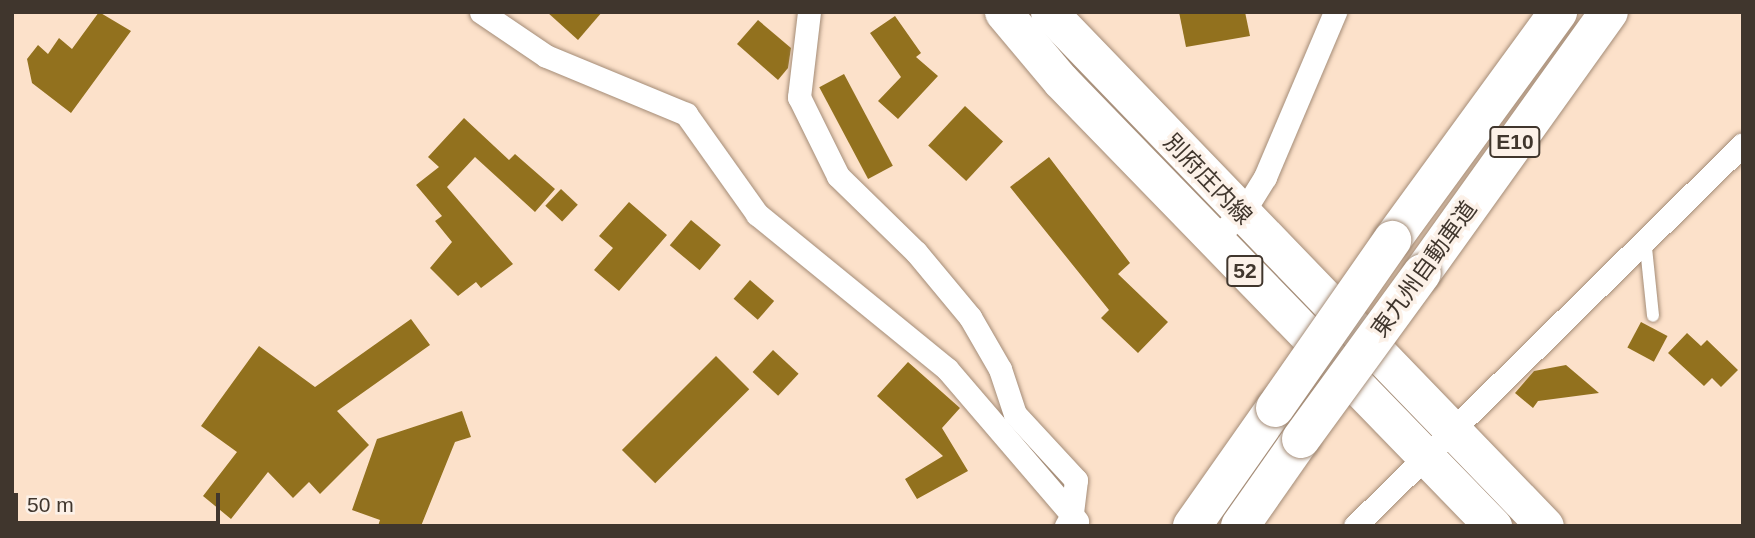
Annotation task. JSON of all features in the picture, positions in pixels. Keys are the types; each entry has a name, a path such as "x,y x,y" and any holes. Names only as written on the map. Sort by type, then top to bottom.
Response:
{"highway":[{"name":"東九州自動車道","path":"1192,526 1392,240 1558,12"},
{"name":"東九州自動車道","path":"1240,526 1609,12"}],"main road":[{"name":"別府庄内線","path":"1003,12 1213,239 1426,453 1493,526"},
{"name":"別府庄内線","path":"1049,12 1242,214 1453,426 1545,526"}],"street":[{"path":"481,12 546,57 686,114 757,214 947,369 1073,522"},
{"path":"809,12 799,97 838,176 873,216 916,252 970,317 1000,369 1015,414 1076,480 1073,522"},
{"path":"1213,239 1242,214 1265,177 1335,12"},
{"path":"1355,526 1645,234 1743,144"}],"lane":[{"path":"1645,234 1653,316"}],"building":[{"path":"99,12 131,31 71,113 32,83 27,59 38,45 48,54 59,38 72,49"},
{"path":"547,12 602,12 578,40"},
{"path":"1179,12 1245,12 1250,36 1186,47"},
{"path":"895,16 921,53 916,57 938,76 898,119 878,101 901,77 870,33"},
{"path":"758,20 791,48 788,68 778,80 737,44"},
{"path":"844,74 893,166 868,179 819,87"},
{"path":"965,106 1003,141 966,181 928,145"},
{"path":"464,118 509,160 515,154 555,189 535,212 475,157 447,187 513,264 481,288 476,282 458,296 430,268 452,242 435,221 442,216 416,185 439,167 428,157"},
{"path":"1049,157 1130,263 1118,274 1168,322 1138,353 1101,318 1109,310 1010,187"},
{"path":"561,189 578,205 562,222 545,206"},
{"path":"629,202 667,235 619,291 594,270 613,248 599,236"},
{"path":"691,220 721,245 700,270 670,245"},
{"path":"750,280 774,301 758,320 734,299"},
{"path":"411,319 430,345 337,411 369,445 320,494 309,482 293,498 268,472 231,519 203,496 237,452 201,426 259,346 315,387"},
{"path":"1641,322 1667,336 1654,362 1627,348"},
{"path":"1687,333 1701,346 1707,340 1738,370 1721,387 1712,378 1704,386 1668,353"},
{"path":"773,350 799,374 778,396 753,372"},
{"path":"716,356 749,389 655,483 622,450"},
{"path":"908,362 960,408 942,428 968,471 917,499 905,479 943,456 877,396"},
{"path":"1566,365 1599,393 1538,401 1533,408 1515,393 1534,371"},
{"path":"462,411 471,437 455,442 421,526 378,526 380,520 352,510 377,439"}]}
